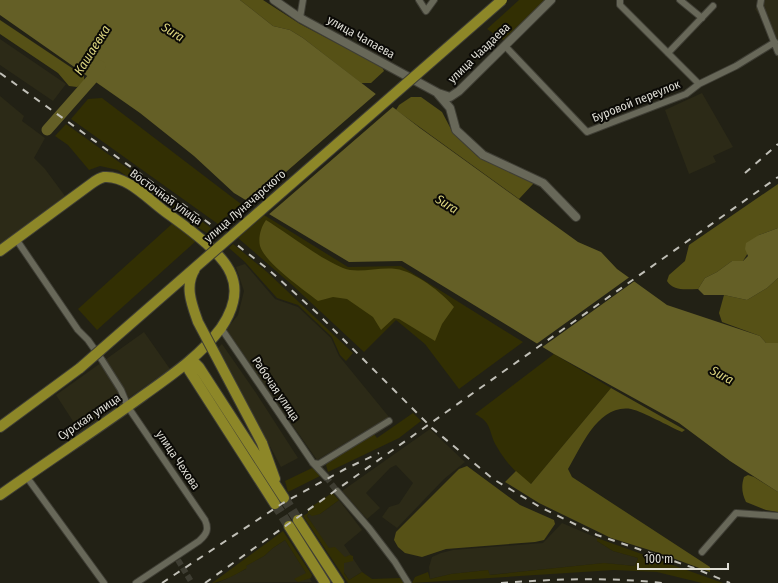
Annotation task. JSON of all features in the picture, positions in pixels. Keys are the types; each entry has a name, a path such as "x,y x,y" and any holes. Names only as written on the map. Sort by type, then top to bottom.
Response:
{"main road":[{"name":"улица Луначарского","path":"0,426 80,368 502,0"},
{"name":"Восточная улица","path":"16,239 91,184 103,177 120,179 197,236 221,259 231,273 234,303 229,316 221,328 189,362 172,375"},
{"path":"0,251 16,239"},
{"path":"200,263 192,274 189,288 190,301 198,322 262,443 273,469 277,487"},
{"path":"198,352 197,360 199,367"},
{"path":"274,504 189,370 189,362 195,362 199,367 284,498"},
{"path":"172,375 182,375 196,381"},
{"name":"Сурская улица","path":"0,495 172,375"},
{"path":"298,520 339,583"},
{"path":"289,526 325,583"}],"street":[{"name":"улица Чапаева","path":"274,0 300,18 438,93"},
{"path":"300,18 303,0"},
{"path":"419,0 426,11 434,0"},
{"name":"улица Чаадаева","path":"438,93 450,97 459,91 551,0"},
{"path":"620,0 620,5 698,84"},
{"path":"680,0 702,18"},
{"path":"760,0 760,6 778,52"},
{"path":"668,54 713,6"},
{"name":"Буровой переулок","path":"505,46 587,132 686,94 698,84 736,66 775,42"},
{"name":"улица Чаадаева","path":"438,93 450,108 456,130 483,155 543,183 576,217"},
{"name":"улица Чехова","path":"16,239 78,330 88,340 121,390 128,407 205,520 208,527 205,535 200,541 177,558 136,583"},
{"name":"Рабочая улица","path":"221,328 313,463 326,477"},
{"path":"313,463 319,464 389,421"},
{"path":"26,476 104,583"},
{"path":"337,491 369,528 408,582"},
{"path":"702,552 736,514 778,516"}],"shaded area":[{"path":"240,0 263,0 300,24 382,67 384,71 371,83 361,83 303,38 290,30 273,26"},
{"path":"519,0 547,0 508,39 503,40 487,29"},
{"path":"759,0 778,0 778,60 768,28 755,9 761,3"},
{"path":"0,20 84,76 84,82 77,87 69,86 58,73 0,34"},
{"path":"0,39 66,84 53,101 0,65"},
{"path":"702,93 733,147 713,156 716,162 689,174 665,110"},
{"path":"0,96 24,116 22,121 45,138 34,158 45,169 65,196 0,246"},
{"path":"411,97 421,97 442,112 452,131 477,156 535,182 519,199 396,110 399,105"},
{"path":"102,98 241,204 218,224 71,119 88,99"},
{"path":"66,124 211,228 207,233 197,227 118,170 100,166 89,170 68,145 55,136"},
{"path":"778,184 778,228 759,235 743,261 732,261 717,272 705,278 698,289 681,289 670,285 667,281 669,275 685,261 689,245"},
{"path":"264,215 348,267 401,266 523,342 459,389 425,344 396,320 364,352 291,284 238,238"},
{"path":"266,220 319,256 341,267 350,270 396,269 411,274 428,284 443,295 454,307 442,324 435,341 399,319 394,318 381,330 373,317 347,299 333,297 318,301 277,268 264,253 260,246 259,239 261,229"},
{"path":"173,223 196,241 97,330 78,309"},
{"path":"233,244 267,272 353,353 346,361 340,355 332,337 298,305 277,298 245,262 229,248"},
{"path":"245,264 275,299 298,307 331,338 339,356 389,417 317,460 226,330 238,315 244,291 236,267"},
{"path":"778,278 778,343 766,343 760,336 722,322 719,313 724,295 747,300 767,288"},
{"path":"144,332 170,369 80,432 56,395"},
{"path":"222,344 298,458 281,467 218,348"},
{"path":"554,354 611,388 531,484 521,477 507,462 494,442 485,421 475,414"},
{"path":"611,388 685,430 682,432 631,409 619,409 609,413 592,428 579,449 568,469 572,477 710,567 710,572 659,553 611,538 539,503 505,482 516,471 531,484"},
{"path":"413,413 421,421 399,438 328,472 326,465 330,459 374,434 377,438"},
{"path":"430,429 465,462 444,479 397,528 382,517 389,507 399,504 413,483 396,465 390,468 366,493 380,508 367,519 342,491"},
{"path":"467,466 520,505 554,520 555,524 544,540 446,549 422,557 405,553 398,547 394,540 396,532 459,469"},
{"path":"312,468 322,475 288,492 285,481"},
{"path":"748,475 754,477 778,492 778,512 766,510 746,502 742,484 744,477"},
{"path":"332,493 339,500 320,514 312,516 309,514 307,516 329,548 335,547 345,557 350,555 353,556 353,561 344,563 344,573 349,580 362,572 372,579 400,578 404,583 348,583 303,516 308,513 308,509"},
{"path":"339,500 362,530 344,545 362,572 349,580 307,516 309,514 320,514"},
{"path":"562,523 597,538 597,541 613,551 638,558 635,566 604,563 489,575 488,570 451,574 430,579 429,567 432,557 441,553 453,550 543,543"},
{"path":"283,531 312,575 311,578 298,582 294,579 306,573 285,540 264,556 246,566 247,568 244,570 224,580 212,583"},
{"path":"597,538 723,583 702,583 657,572 614,570 412,583 415,577 428,572 430,579 451,574 488,570 490,575 604,563 635,566 638,558 613,551 597,541"},
{"path":"285,540 312,582 218,583 246,569 245,566 264,556"}],"water":[{"name":"Sura","path":"0,0 240,0 273,26 290,30 303,38 420,128 578,242 601,252 617,269 667,305 760,336 766,343 778,343 778,492 730,461 679,423 554,354 402,261 349,262 234,193 194,156 140,113 0,15"},
{"path":"778,228 778,278 767,288 747,300 724,295 704,295 698,289 705,278 717,272 732,261 743,261 748,256 745,249 746,243 759,235"}],"pier":[{"path":"377,93 394,106 267,216 249,204"},
{"path":"631,276 636,280 541,348 535,345"}],"waterway":[{"name":"Кашаевка","path":"47,130 92,79 100,66"}],"tunnel":[{"path":"326,477 337,491"},
{"path":"284,498 298,520"},
{"path":"275,504 289,526"},
{"path":"178,560 192,583"}],"railway":[{"path":"0,73 213,226 269,270 317,313 432,428 493,479 540,507 597,535 694,568 730,583"},
{"path":"745,173 778,144"},
{"path":"205,583 778,177"},
{"path":"162,583 283,503 345,469 379,453"},
{"path":"501,583 582,579 662,583"}]}
